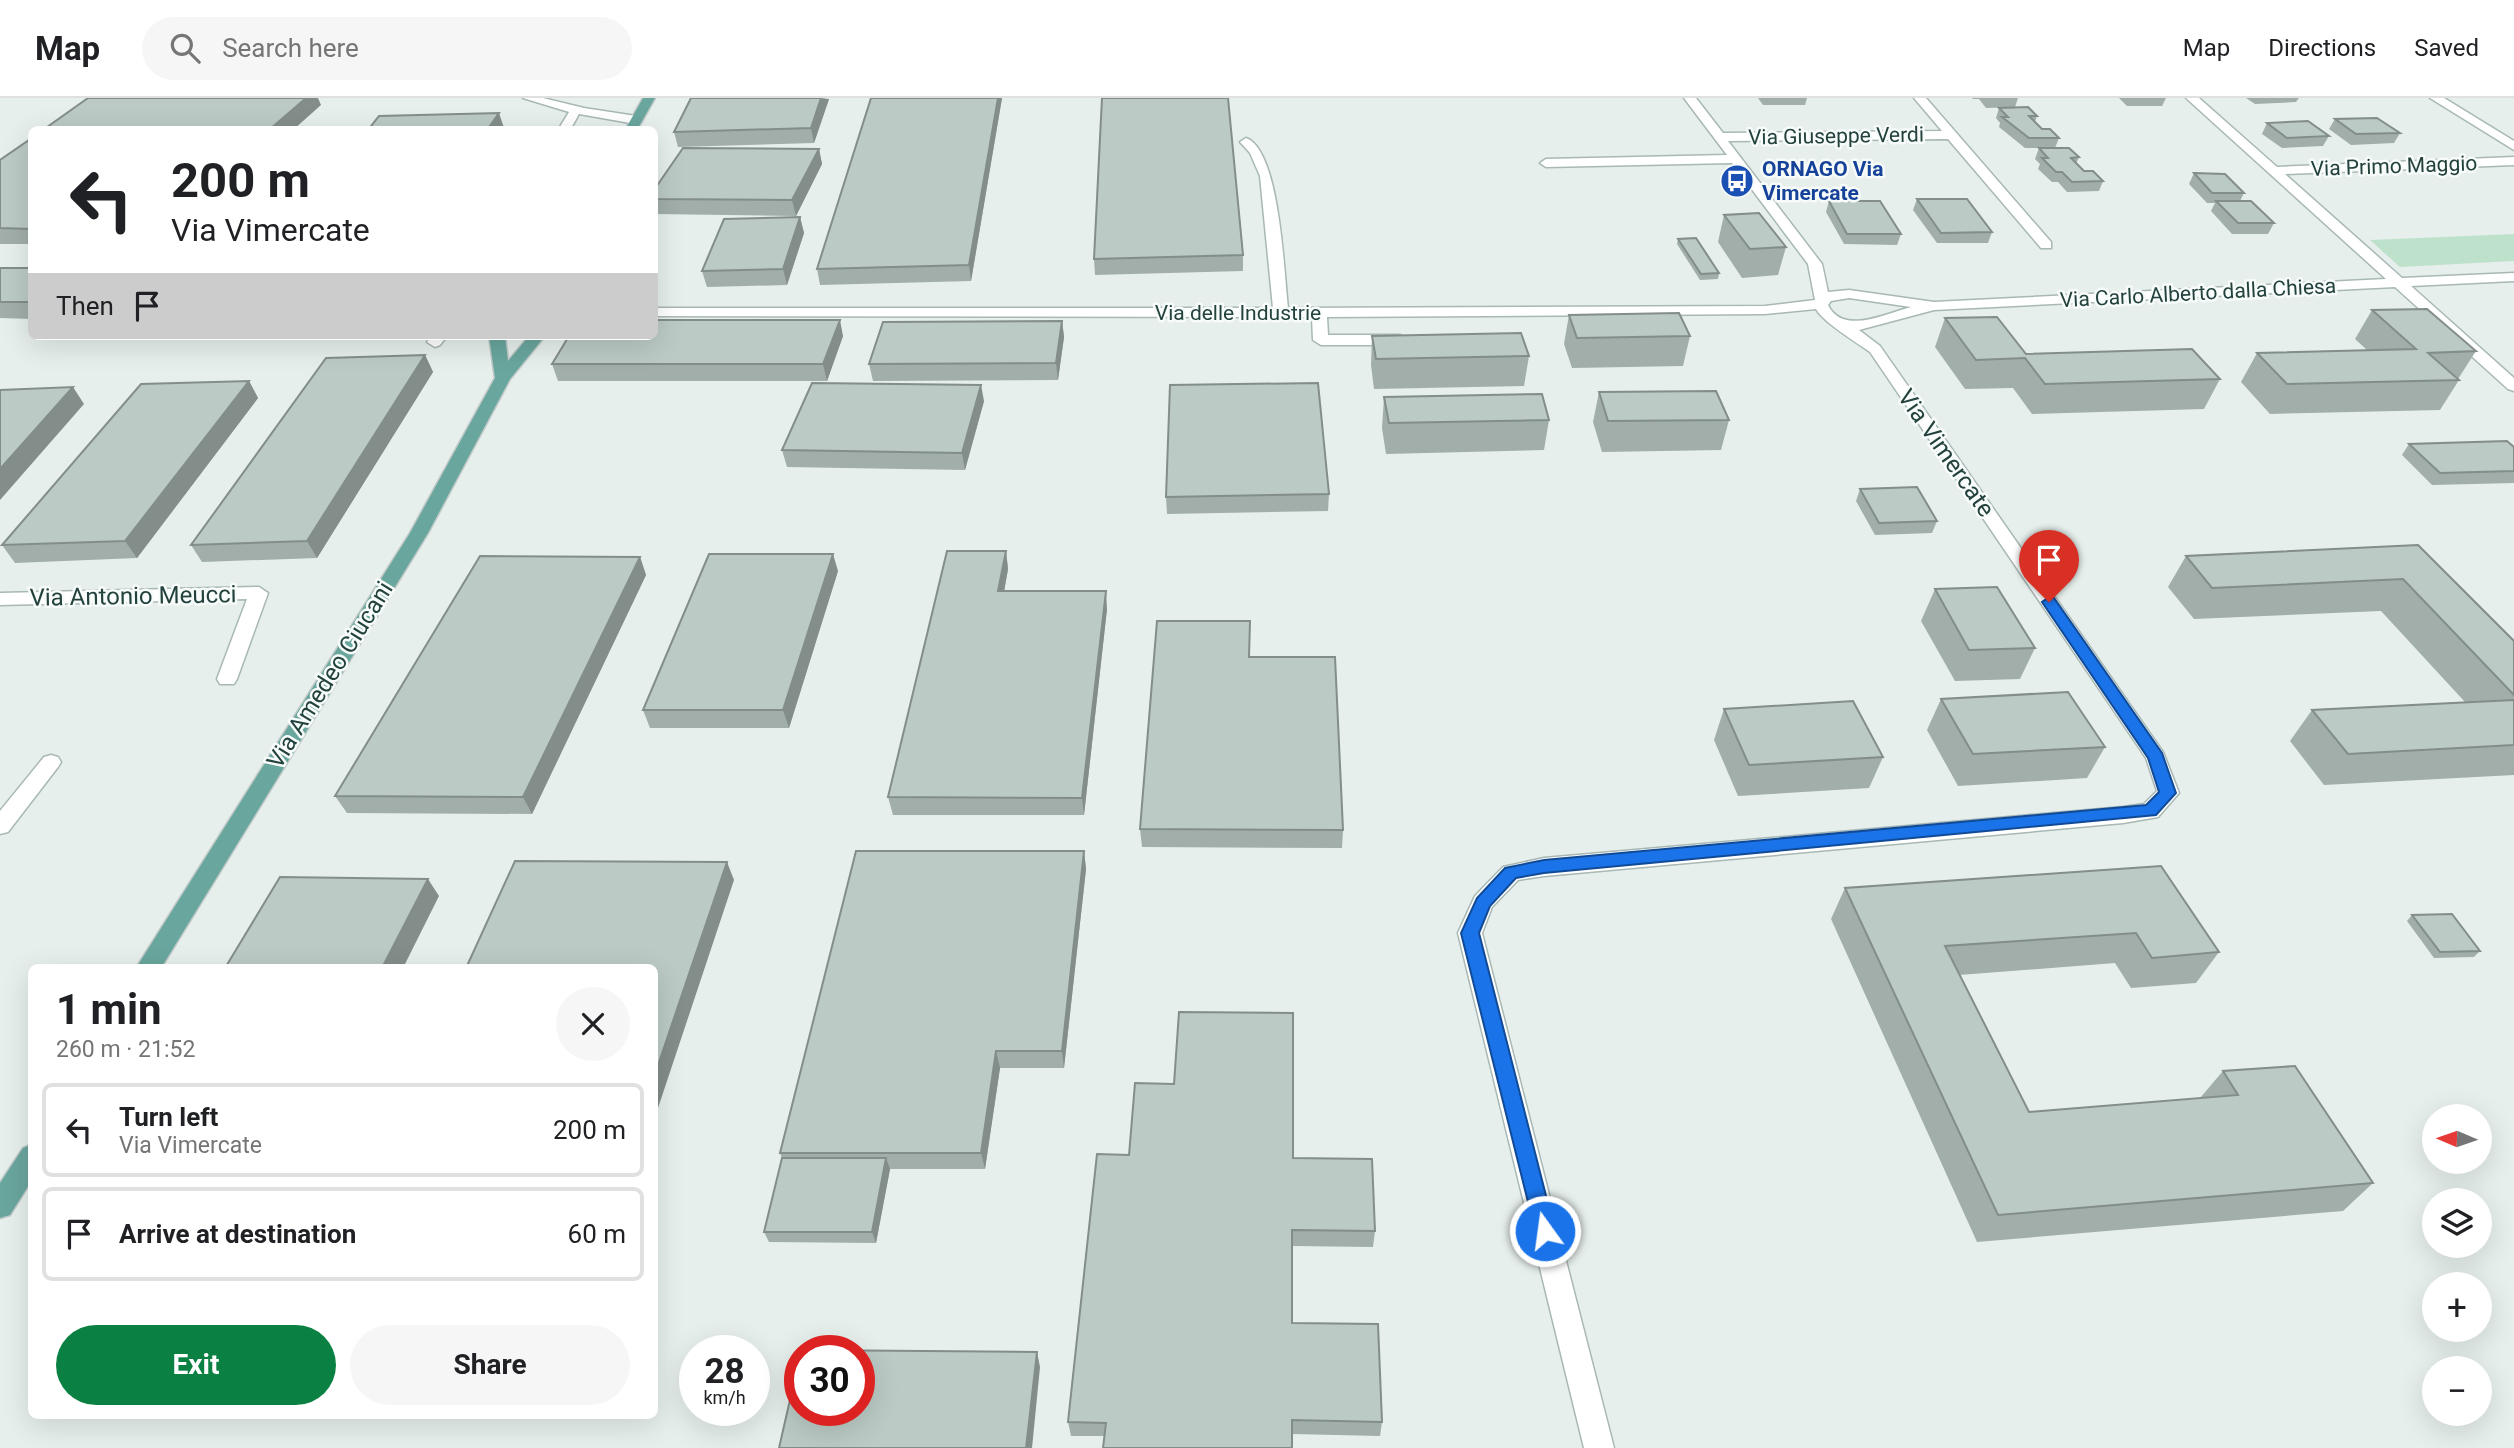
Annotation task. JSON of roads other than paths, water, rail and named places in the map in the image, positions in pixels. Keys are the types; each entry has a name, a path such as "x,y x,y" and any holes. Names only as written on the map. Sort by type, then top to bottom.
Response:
{"main road":[{"path":"633,125 649,98"},
{"path":"498,340 503,378"},
{"name":"Via Amedeo Ciucani","path":"150,964 419,533 503,378 534,340"},
{"path":"0,1206 28,1162"}],"street":[{"path":"529,98 633,125"},
{"path":"1690,98 1815,264 1821,302"},
{"path":"1920,98 2046,245"},
{"name":"Via Primo Maggio","path":"2192,98 2514,386"},
{"name":"Via Primo Maggio","path":"2436,98 2514,146"},
{"path":"566,126 576,110"},
{"name":"Via Giuseppe Verdi","path":"1721,137 1951,135"},
{"path":"1246,142 1256,152 1266,176 1281,313"},
{"path":"1546,163 1737,159"},
{"name":"Via Primo Maggio","path":"2273,171 2514,161"},
{"name":"Via Carlo Alberto dalla Chiesa","path":"1840,322 1860,325 1934,306 2514,277"},
{"path":"1853,294 1934,306"},
{"path":"1853,294 1878,304 1884,311 1875,349"},
{"name":"Via delle Industrie","path":"658,312 1476,313 1765,310 1821,302 1835,295 1853,294"},
{"name":"Via Vimercate","path":"1599,1448 1470,933 1483,902 1511,873 1544,867 2123,815 2150,811 2168,793 2156,757 1875,349 1824,313 1821,302"},
{"path":"1319,313 1321,340 1415,341"},
{"path":"1476,313 1479,330"},
{"name":"Via Antonio Meucci","path":"0,599 259,593 227,679"},
{"path":"0,827 51,762"}],"place":[{"name":"ORNAGO Via Vimercate","path":"1737,181"}]}
